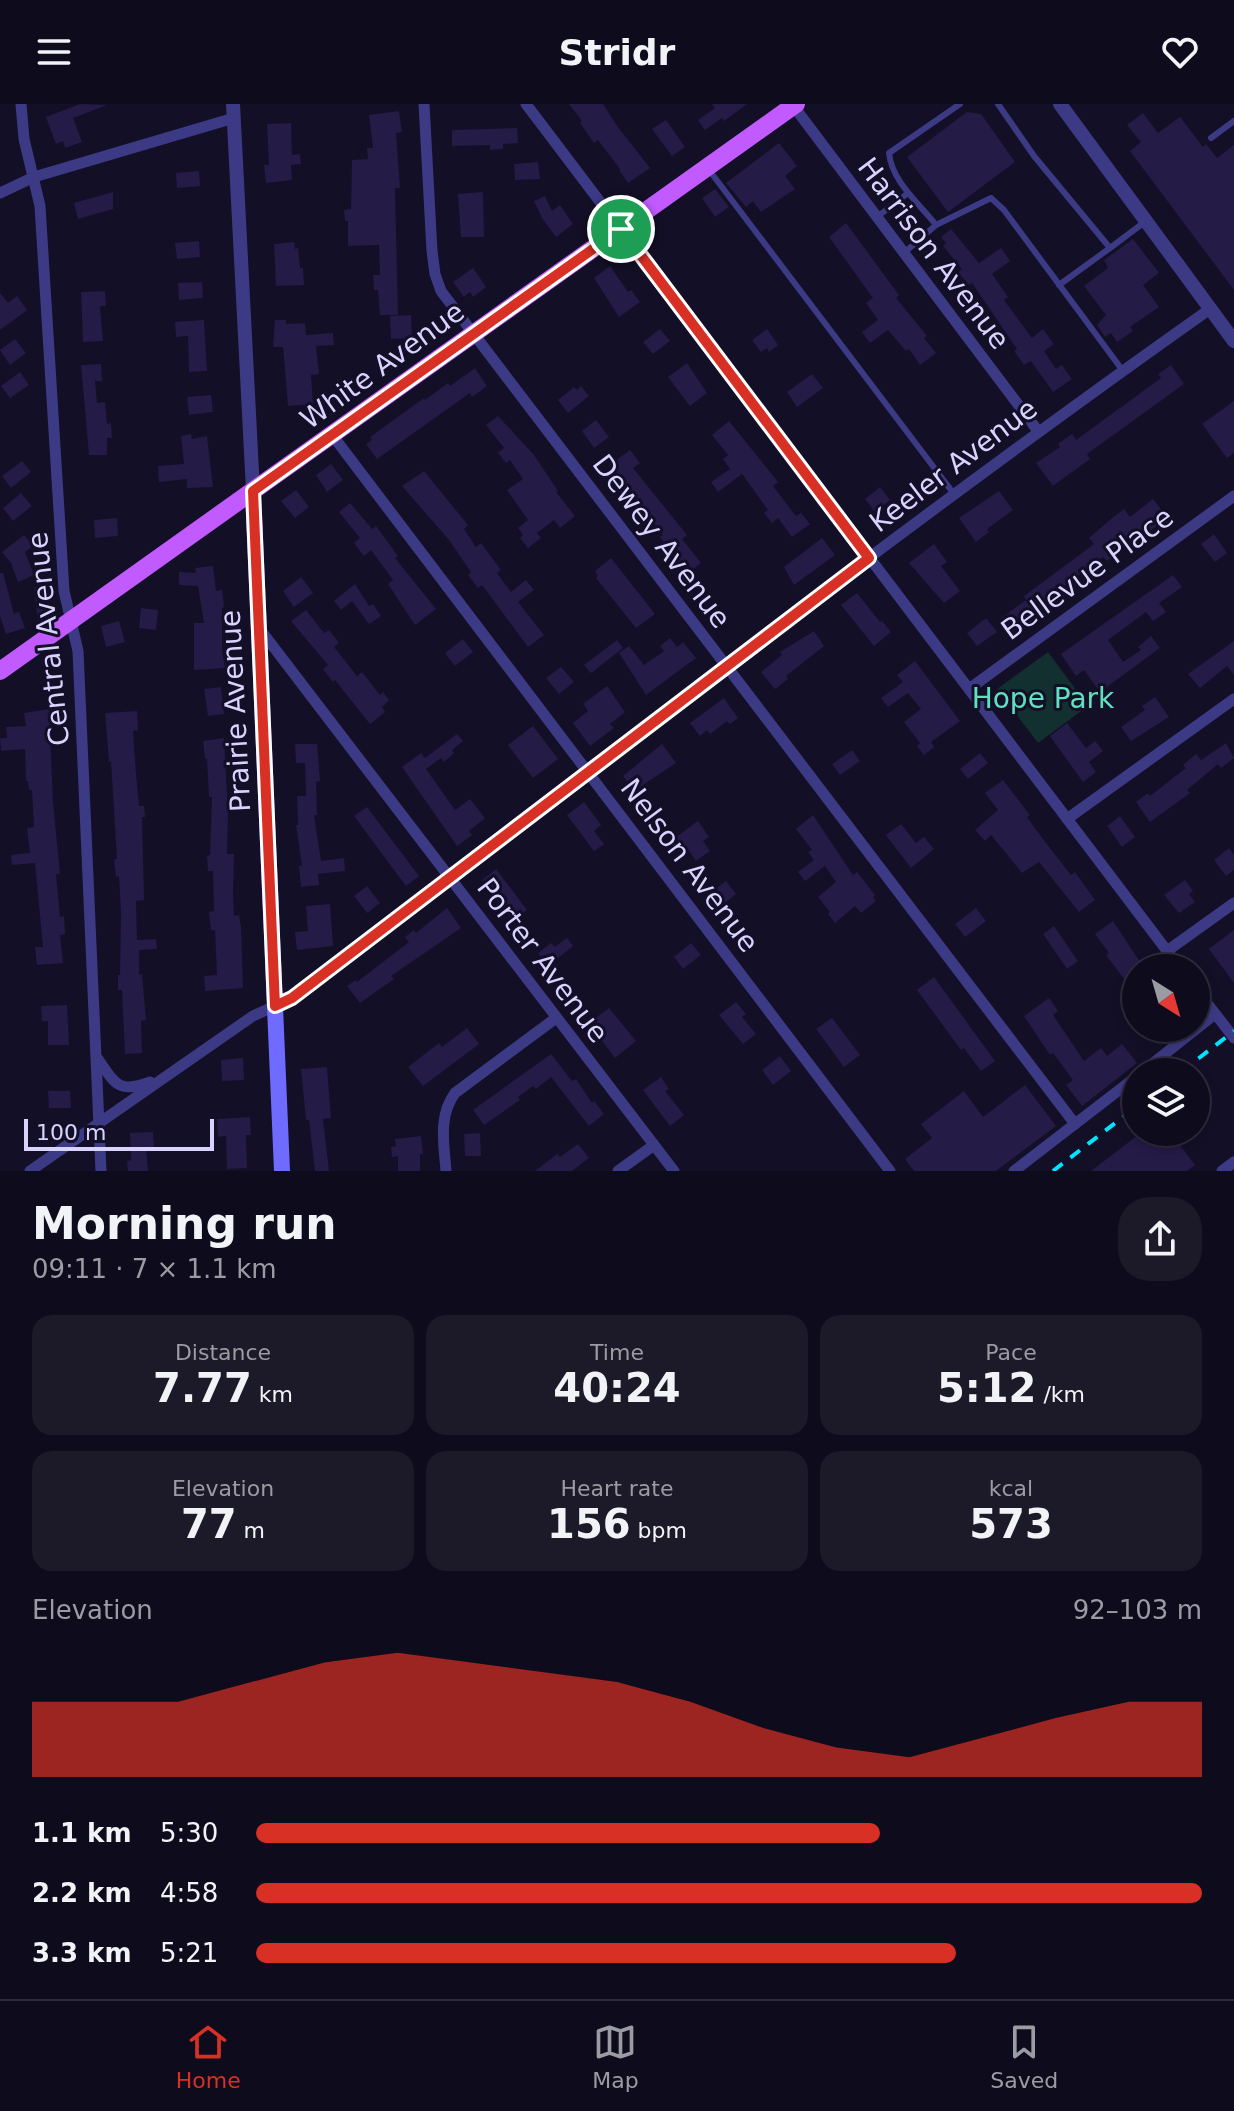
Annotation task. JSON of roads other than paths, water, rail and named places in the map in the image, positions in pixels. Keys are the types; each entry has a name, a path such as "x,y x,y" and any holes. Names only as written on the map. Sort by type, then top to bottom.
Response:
{"main road":[{"name":"White Avenue","path":"0,671 794,105"},
{"name":"Prairie Avenue","path":"253,491 282,1171"}],"street":[{"name":"Central Avenue","path":"21,104 24,139 40,206 64,591 78,651 101,1171"},
{"name":"Dewey Avenue","path":"424,104 435,274 441,291 1075,1124"},
{"path":"526,104 1169,954"},
{"path":"1060,104 1234,341"},
{"name":"Harrison Avenue","path":"794,105 1038,431"},
{"path":"0,193 34,177 233,111"},
{"name":"Prairie Avenue","path":"233,111 253,491"},
{"name":"Keeler Avenue","path":"30,1171 253,1016 292,998 954,494 1210,309"},
{"name":"Nelson Avenue","path":"333,436 890,1171"},
{"name":"Bellevue Place","path":"969,689 1234,496"},
{"name":"Porter Avenue","path":"257,626 674,1171"},
{"path":"1067,819 1234,699"},
{"path":"1167,951 1234,903"},
{"path":"1210,1007 1234,1038"},
{"path":"1160,1058 1215,1014"},
{"path":"446,1171 443,1122 449,1101 468,1083 556,1018"},
{"path":"98,1058 111,1078 123,1088 133,1089 169,1075"},
{"path":"1014,1171 1122,1088"},
{"path":"618,1171 654,1145"},
{"path":"1222,1171 1234,1162"}],"lane":[{"path":"936,225 908,193 890,166 889,153 960,104"},
{"path":"998,104 1034,156 1110,248"},
{"path":"1211,138 1234,121"},
{"path":"707,167 954,494"},
{"path":"877,217 908,193"},
{"path":"904,253 936,225 991,198 1004,210 1123,371"},
{"path":"1059,285 1146,221"}],"railway":[{"path":"1199,1058 1234,1031"},
{"path":"1053,1171 1122,1118"}],"park label":[{"name":"Hope Park","path":"1043,698"}]}
